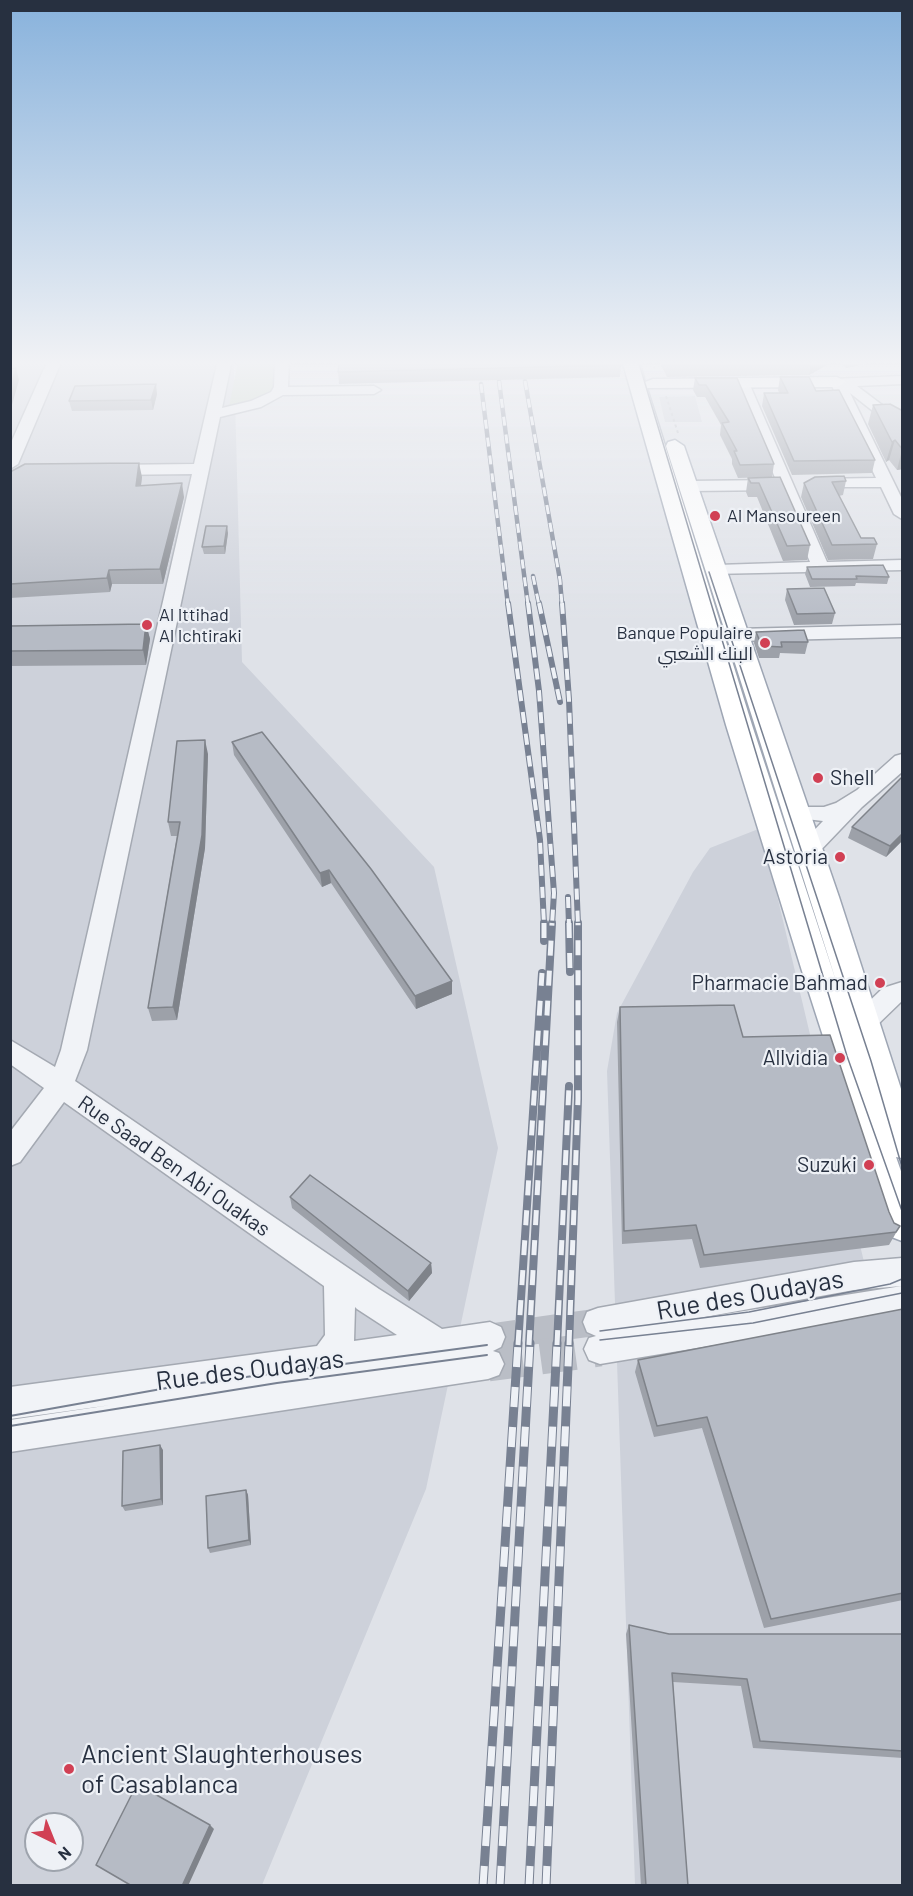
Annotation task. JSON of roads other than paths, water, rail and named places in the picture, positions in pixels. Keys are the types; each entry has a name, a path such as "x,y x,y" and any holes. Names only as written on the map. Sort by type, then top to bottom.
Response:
{"main road":[{"path":"656,448 739,725 817,971 903,1225"},
{"path":"676,448 717,570 736,635 797,812 903,1144"}],"street":[{"path":"14,469 22,448"},
{"path":"10,1154 60,1088 74,1050 112,888 207,448"},
{"path":"771,448 820,566"},
{"path":"868,448 903,514"},
{"path":"90,470 203,469"},
{"path":"689,486 885,482"},
{"path":"717,570 903,565"},
{"path":"736,635 903,631"},
{"path":"809,849 831,830 854,803 903,761"},
{"path":"797,812 830,813 854,803"},
{"path":"854,989 897,993"},
{"path":"864,1021 897,993"},
{"name":"Rue Saad Ben Abi Ouakas","path":"10,1050 60,1088 438,1344"},
{"name":"Rue des Oudayas","path":"903,1272 855,1276 599,1336 903,1300"},
{"path":"326,1360 337,1345 341,1333 339,1279"},
{"name":"Rue des Oudayas","path":"10,1403 438,1344 489,1350 10,1436"}],"tunnel":[{"path":"490,1337 598,1322"},
{"path":"488,1364 600,1349"}],"tram line":[{"path":"665,448 847,1056 902,1211"},
{"path":"709,572 871,1061 902,1167"},
{"path":"600,1331 749,1312 890,1284 902,1279"},
{"path":"600,1340 753,1323 902,1293"},
{"path":"10,1416 178,1386 487,1345"},
{"path":"10,1426 277,1383 487,1355"}],"railway":[{"path":"489,448 508,605"},
{"path":"508,448 528,605"},
{"path":"537,448 560,580 562,605"},
{"path":"533,576 539,605"},
{"path":"508,603 540,840 544,925"},
{"path":"528,603 539,691 554,893 552,925"},
{"path":"539,603 560,702"},
{"path":"562,603 569,700 578,925"},
{"path":"568,897 569,925"},
{"path":"529,1345 552,923"},
{"path":"569,923 570,972"},
{"path":"544,925 544,941"},
{"path":"569,1345 578,1099 578,925"},
{"path":"518,1345 542,973"},
{"path":"557,1345 569,1086"},
{"path":"483,1886 518,1343"},
{"path":"500,1886 530,1343"},
{"path":"529,1886 557,1343"},
{"path":"546,1886 569,1343"}],"place":[{"name":"Al Mansoureen","path":"715,516"},
{"name":"Al Ittihad Al Ichtiraki","path":"147,625"},
{"name":"Banque Populaire البنك الشعبي","path":"765,643"},
{"name":"Shell","path":"818,778"},
{"name":"Astoria","path":"840,857"},
{"name":"Pharmacie Bahmad","path":"880,983"},
{"name":"Allvidia","path":"840,1058"},
{"name":"Suzuki","path":"869,1165"},
{"name":"Ancient Slaughterhouses of Casablanca","path":"69,1769"}]}
